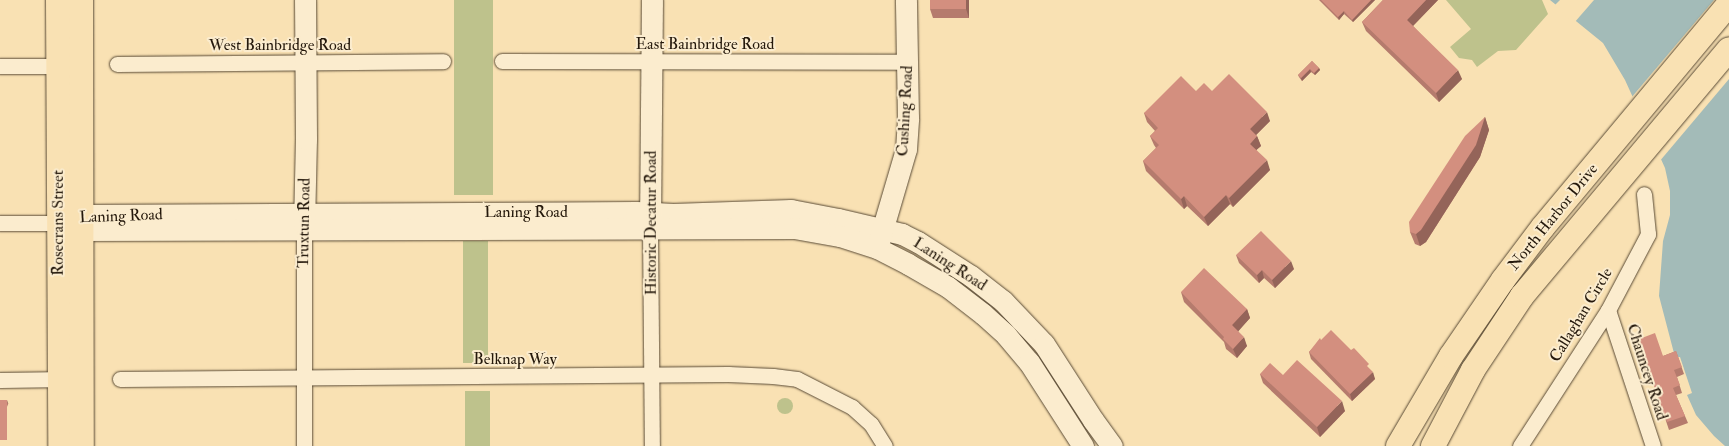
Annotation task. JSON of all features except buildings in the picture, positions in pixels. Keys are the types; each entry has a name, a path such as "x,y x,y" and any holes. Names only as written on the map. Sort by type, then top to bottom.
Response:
{"main road":[{"name":"Rosecrans Street","path":"58,0 60,446"},
{"name":"Rosecrans Street","path":"81,0 82,446"},
{"name":"North Harbor Drive","path":"1398,446 1442,371 1489,300 1544,227 1729,4"},
{"name":"North Harbor Drive","path":"1433,446 1473,370 1517,304 1729,49"}],"street":[{"name":"Truxtun Road","path":"304,446 305,0"},
{"name":"Historic Decatur Road","path":"652,0 650,221 652,446"},
{"name":"Cushing Road","path":"879,238 894,194 906,149 906,0"},
{"name":"West Bainbridge Road","path":"117,64 443,61"},
{"name":"East Bainbridge Road","path":"502,61 907,62"},
{"path":"0,66 58,66"},
{"name":"Callaghan Circle","path":"1520,446 1608,310 1648,234 1644,194"},
{"name":"Laning Road","path":"59,223 650,221 794,228 840,236 918,242 965,272 1003,302 1044,344 1112,446"},
{"path":"0,223 59,223"},
{"name":"Laning Road","path":"879,238 948,287 983,314 1006,335 1029,362 1083,446"},
{"name":"Chauncey Road","path":"1608,310 1653,446"},
{"name":"Belknap Way","path":"120,379 728,374 797,379 852,407 871,424 885,446"},
{"path":"0,380 83,379"}],"green space":[{"path":"454,0 493,0 493,195 454,195"},
{"path":"1446,0 1542,0 1548,14 1516,50 1498,51 1477,67 1472,60 1459,58 1450,47 1471,29"},
{"path":"463,241 488,241 488,363 463,363"},
{"path":"465,391 490,391 490,446 465,446"},
{"path":"785,398 791,400 793,406 791,412 785,414 779,412 777,406 779,400"}],"water":[{"path":"1550,0 1729,0 1729,446 1725,446 1714,436 1696,415 1687,395 1692,393 1680,357 1675,357 1659,296 1663,241 1670,215 1670,191 1665,168 1625,80 1603,43"}],"pier":[{"path":"1560,0 1594,0 1574,23 1554,6"},
{"path":"1714,0 1729,0 1729,79 1659,162 1631,98"}]}
